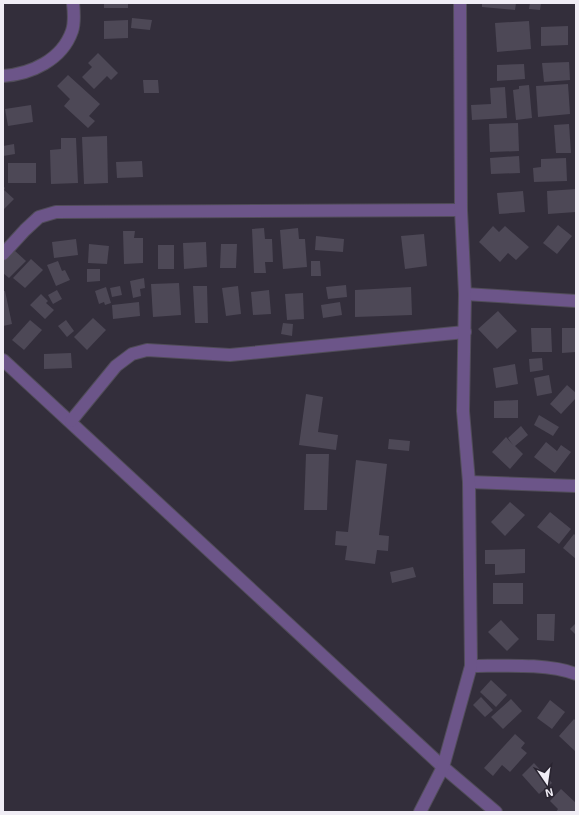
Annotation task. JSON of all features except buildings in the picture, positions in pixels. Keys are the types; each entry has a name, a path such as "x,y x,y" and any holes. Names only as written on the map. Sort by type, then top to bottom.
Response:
{"street":[{"path":"3,76 15,75 41,66 59,54 72,31 74,15 73,3"},
{"path":"420,812 443,767 471,666 469,482 463,412 465,294 462,210 460,3"},
{"path":"3,254 24,230 39,217 56,212 462,210"},
{"path":"465,294 576,301"},
{"path":"71,421 116,366 132,354 147,350 230,355 465,332"},
{"path":"3,360 71,421 443,767 496,812"},
{"path":"469,482 576,486"},
{"path":"471,666 522,666 556,669 576,674"}]}
